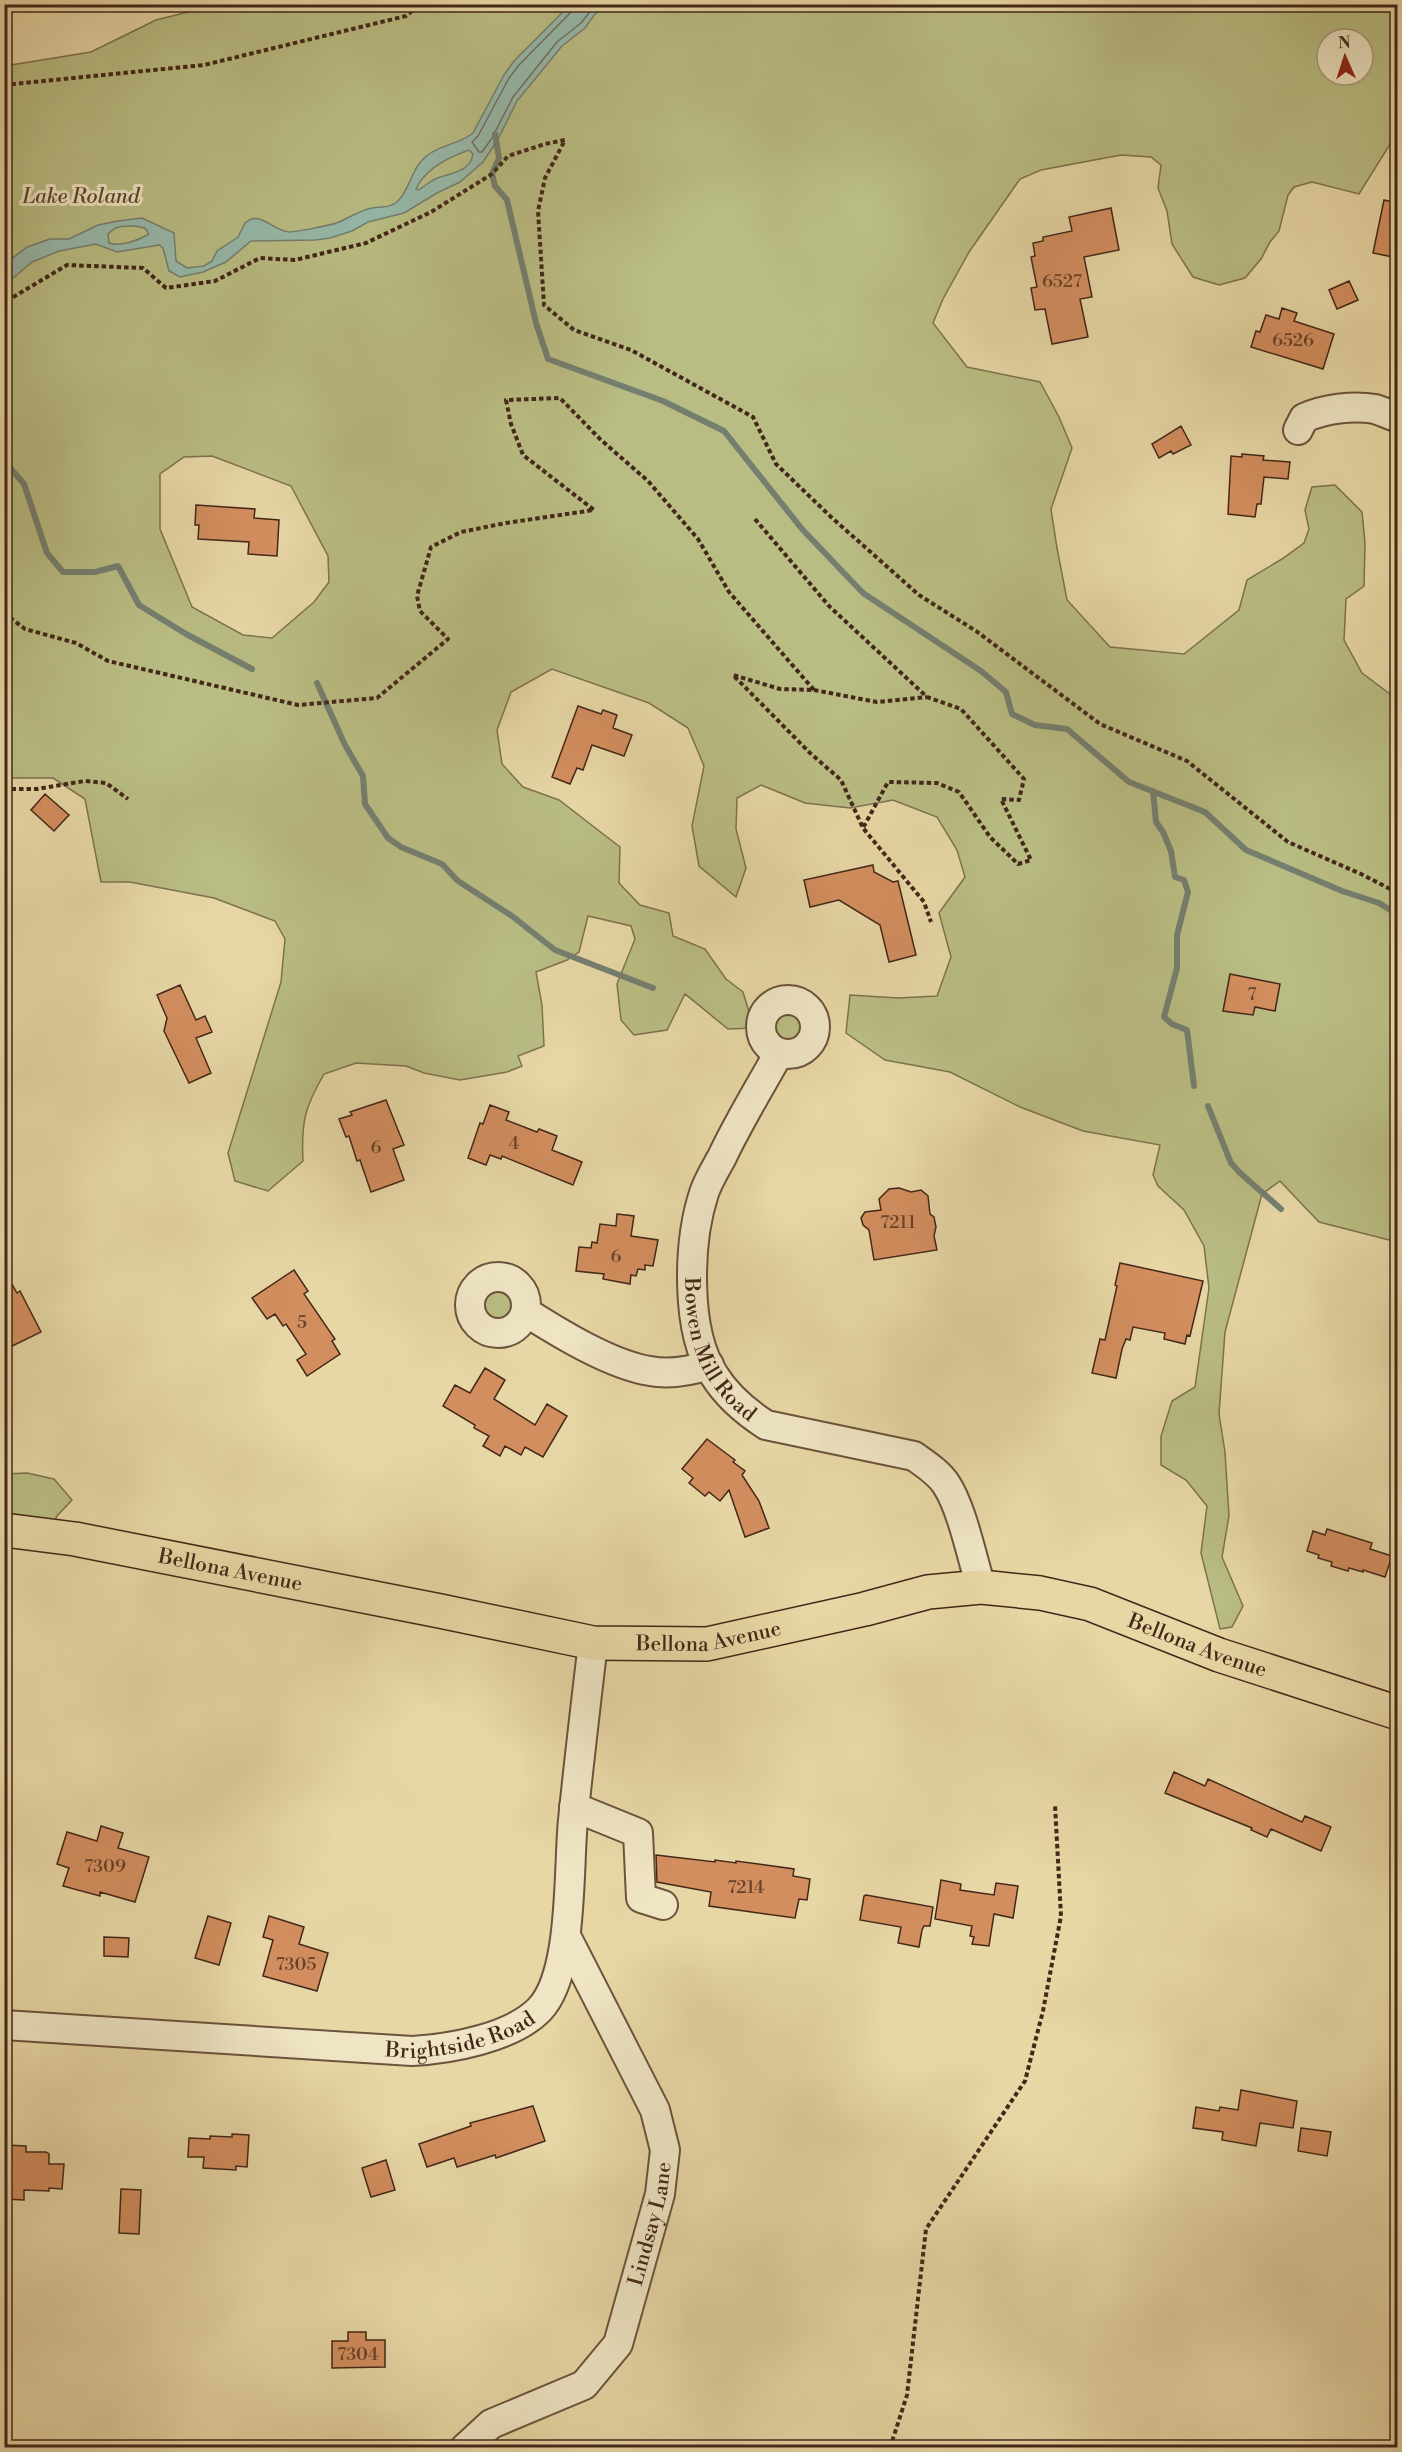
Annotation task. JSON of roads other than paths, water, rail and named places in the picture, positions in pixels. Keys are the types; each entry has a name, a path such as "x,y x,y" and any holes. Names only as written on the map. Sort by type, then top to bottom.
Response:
{"main road":[{"name":"Bellona Avenue","path":"4,1530 75,1539 593,1643 707,1644 865,1609 928,1592 981,1587 1040,1593 1090,1604 1219,1655 1398,1713"}],"street":[{"path":"1298,430 1304,418 1321,412 1343,409 1375,409 1398,418"},
{"name":"Bowen Mill Road","path":"779,1053 704,1191 695,1228 691,1270 702,1350 709,1365 729,1394 747,1412 766,1425 914,1456 931,1468 946,1483 955,1503 981,1587"},
{"path":"525,1312 567,1336 632,1367 667,1372 686,1371 709,1365"},
{"name":"Brightside Road","path":"4,2025 368,2049 444,2049 512,2028 539,2010 552,1992 566,1936 574,1807 593,1643"},
{"path":"574,1807 638,1833 641,1898 663,1905"},
{"name":"Lindsay Lane","path":"465,2448 491,2424 584,2385 618,2344 660,2194 665,2150 655,2110 566,1936"}],"water":[{"path":"571,4 607,5 594,15 585,28 562,46 517,101 497,141 483,162 460,182 404,213 368,222 352,231 330,238 251,241 226,262 203,272 180,277 169,271 163,248 159,245 117,252 96,244 59,251 32,262 5,285 5,264 27,247 50,239 69,239 98,225 142,218 174,233 176,261 187,268 204,266 212,261 217,251 238,237 245,223 251,219 261,220 284,231 293,232 335,223 368,209 391,205 402,196 422,160 433,151 462,140 473,133 514,61","holes":["469,150 473,154 468,165 463,169 416,189 431,170 446,160","135,226 145,228 149,234 135,241 109,243 108,234 114,229"]}],"waterway":[{"path":"495,134 499,158 492,174 495,186 507,200 536,323 548,359 663,401 724,431 802,529 863,593 981,671 1006,692 1012,714 1035,725 1067,729 1129,782 1205,812 1246,850 1342,891 1379,903 1398,915"},
{"path":"4,461 24,484 47,553 63,572 95,572 118,566 139,605 186,634 252,669"},
{"path":"317,683 345,745 363,776 365,804 388,838 401,847 442,864 458,881 512,916 555,950 653,988"},
{"path":"1153,791 1156,822 1171,851 1175,877 1184,880 1188,892 1177,935 1177,968 1164,1017 1172,1024 1187,1030 1194,1086"},
{"path":"1208,1106 1231,1163 1281,1209"}],"park label":[{"name":"Lake Roland","path":"81,196"}]}
